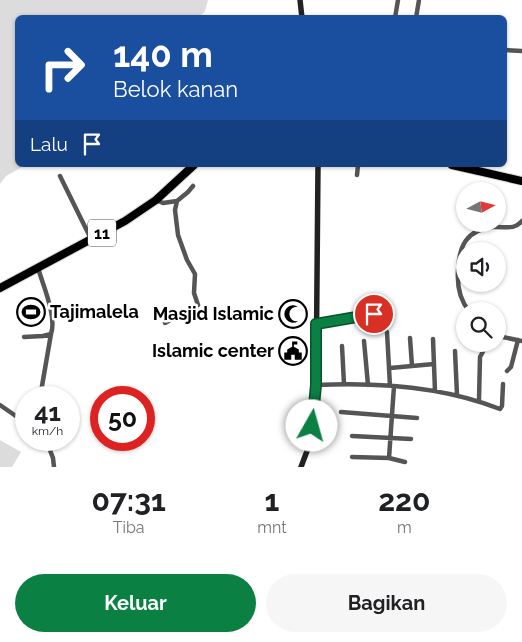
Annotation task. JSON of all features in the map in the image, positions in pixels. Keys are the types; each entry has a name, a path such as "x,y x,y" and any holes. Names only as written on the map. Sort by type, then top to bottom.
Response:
{"highway":[{"name":"11","path":"0,288 126,221 156,200 192,167"},
{"path":"461,167 522,181"}],"main road":[{"path":"300,0 302,15"},
{"path":"302,467 310,443 316,385 318,167"}],"street":[{"path":"396,15 398,0"},
{"path":"416,15 419,0"},
{"path":"507,50 522,51"},
{"path":"357,175 358,167"},
{"path":"60,176 90,239"},
{"path":"156,200 167,203 177,201 193,186"},
{"path":"165,323 198,305 194,293 195,274 187,260 178,235 175,210 177,201"},
{"path":"464,302 460,296 457,281 458,258 464,242 482,230 514,228 522,221"},
{"path":"38,268 52,317 53,328 44,386"},
{"path":"316,324 374,314"},
{"path":"387,332 393,416 389,458"},
{"path":"24,337 51,334"},
{"path":"410,338 412,366"},
{"path":"506,338 520,341 511,367 507,371"},
{"path":"433,339 435,391"},
{"path":"364,341 368,385"},
{"path":"342,346 344,384"},
{"path":"455,350 457,395"},
{"path":"479,400 480,357 483,352"},
{"path":"390,368 434,364"},
{"path":"316,385 392,386 435,391 479,400 500,408 502,407 503,384"},
{"path":"0,406 15,416"},
{"path":"342,412 417,418"},
{"path":"352,436 411,439"},
{"path":"50,451 54,467"},
{"path":"352,457 389,458 405,462"}],"shaded area":[{"path":"0,0 208,0 205,11 201,15 15,15 15,167 22,167 6,176 0,184"},
{"path":"0,440 15,449 15,451 21,452 12,467 0,467"}],"place":[{"name":"Tajimalela","path":"31,312"},
{"name":"Masjid Islamic","path":"293,314"},
{"name":"Islamic center","path":"293,351"}],"route":[{"path":"312,426 316,393 316,324 374,314"}]}
